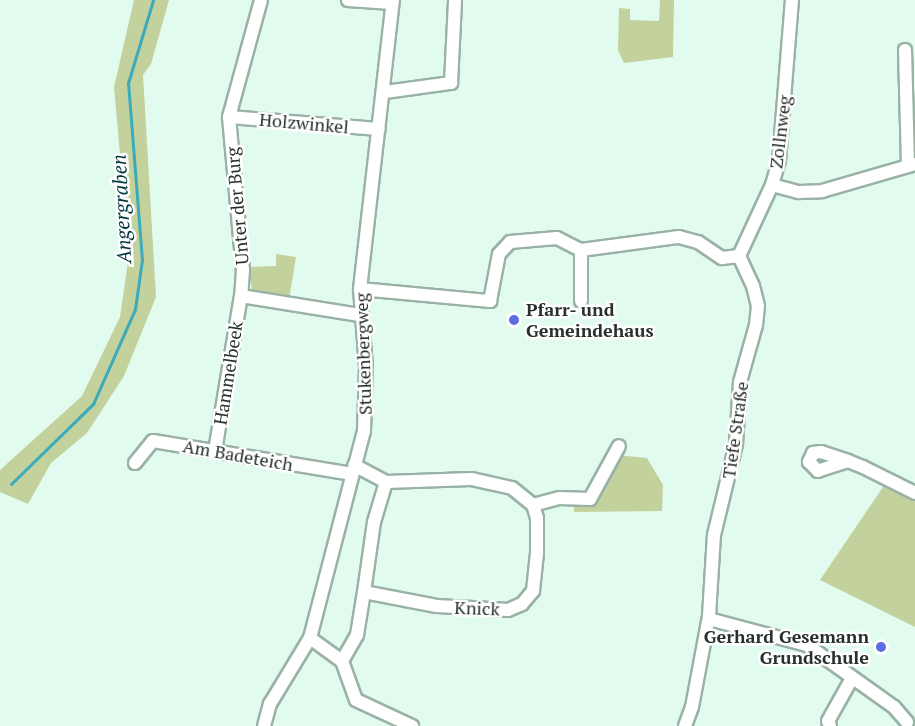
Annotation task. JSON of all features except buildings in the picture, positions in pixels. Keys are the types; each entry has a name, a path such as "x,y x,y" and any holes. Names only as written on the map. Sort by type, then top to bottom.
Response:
{"street":[{"name":"Unter der Burg","path":"241,296 243,270 229,117 261,0"},
{"path":"348,0 393,2"},
{"path":"385,92 451,83 455,0"},
{"name":"Zollnweg","path":"733,257 772,185 778,161 792,0"},
{"name":"Stukenbergweg","path":"264,726 270,704 310,638 364,431 367,396 359,315 360,289 385,92 393,2"},
{"path":"772,185 799,192 822,191 911,165 905,50"},
{"name":"Holzwinkel","path":"229,117 379,129"},
{"path":"360,289 490,301 498,254 510,242 557,238 581,250 679,237 733,257"},
{"path":"581,250 581,301"},
{"name":"Tiefe Straße","path":"685,726 692,707 709,619 714,535 736,444 740,382 758,306 750,276 733,257"},
{"path":"241,296 359,315"},
{"name":"Hammelbeek","path":"215,451 241,296"},
{"name":"Am Badeteich","path":"135,463 153,441 353,470"},
{"path":"353,470 386,482 490,481 512,488 533,505 559,498 590,499 619,447"},
{"path":"848,461 915,493"},
{"path":"342,661 357,635 369,544 386,482"},
{"name":"Knick","path":"364,592 438,606 489,611 522,604 533,591 537,518 533,505"},
{"path":"709,619 807,645 851,680 894,707 906,722"},
{"path":"310,638 342,661 356,700 412,726"},
{"path":"830,726 828,721 851,680"}],"green space":[{"path":"134,0 169,0 151,64 143,75 156,297 124,376 87,433 51,463 28,504 0,492 0,470 82,396 120,317 129,255 114,87"},
{"path":"660,0 674,0 673,57 624,63 618,50 619,8 630,9 630,20 659,21"},
{"path":"276,254 296,257 289,300 252,292 249,267 276,266"},
{"path":"617,455 647,458 663,485 662,511 574,512 574,504 588,504"},
{"path":"885,484 915,499 915,627 820,580"}],"waterway":[{"name":"Angergraben","path":"11,484 93,404 135,309 142,260 128,83 153,0"}],"place":[{"name":"Pfarr- und Gemeindehaus","path":"514,320"},
{"name":"Gerhard Gesemann Grundschule","path":"881,647"}]}
